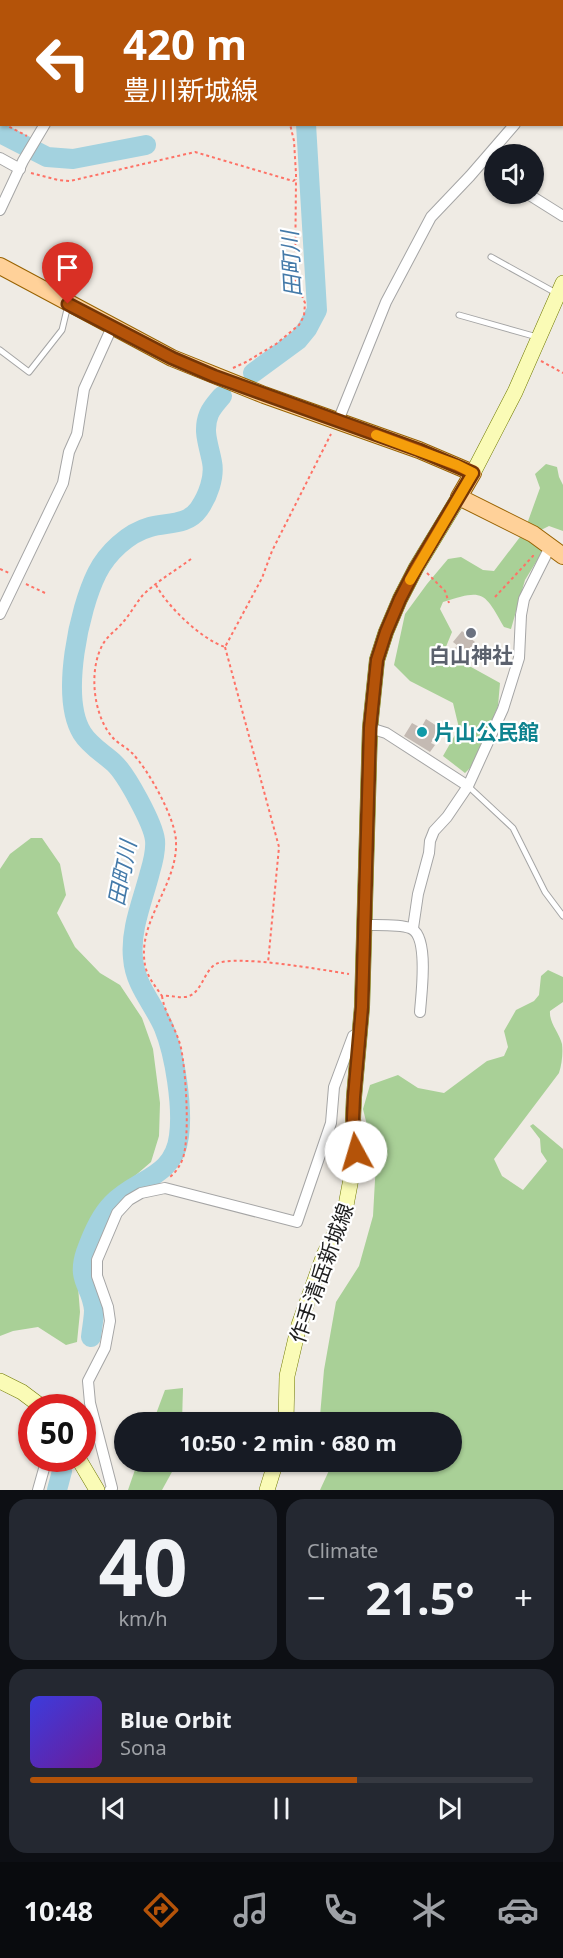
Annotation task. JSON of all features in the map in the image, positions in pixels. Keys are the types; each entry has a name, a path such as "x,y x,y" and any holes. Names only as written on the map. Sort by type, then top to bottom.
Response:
{"main road":[{"path":"0,266 172,358 214,376 419,450 473,473"},
{"path":"557,550 533,534 459,497 515,392 560,289"},
{"name":"作手清岳新城線","path":"286,1412 287,1376 299,1325 324,1254 344,1216 356,1152 353,1119 361,1031 370,728 372,697 380,650 390,621 416,568 459,497"},
{"path":"0,1381 25,1394"},
{"path":"86,1472 97,1490"},
{"path":"267,1490 273,1472"}],"street":[{"path":"0,210 44,126"},
{"path":"498,144 513,126"},
{"path":"0,158 22,165"},
{"path":"338,421 390,293 430,217 484,160"},
{"path":"544,204 563,216"},
{"path":"0,614 63,483 69,452 76,434 84,389 112,327"},
{"path":"420,1012 423,962 421,942 413,928 418,894 434,831 447,817 468,786 513,682 519,658 524,599 557,550"},
{"path":"370,728 386,734 468,786"},
{"path":"364,925 413,928"},
{"path":"110,1490 112,1488 90,1403 88,1381 105,1348 110,1321 108,1307 97,1276 97,1260 117,1213 129,1200 151,1189 165,1188 297,1222 327,1139 331,1123 334,1087 353,1036 361,1031"},
{"path":"38,1490 43,1472"}],"lane":[{"path":"491,257 560,289"},
{"path":"0,350 28,372 62,330 68,304"},
{"path":"459,315 539,337"},
{"path":"468,786 513,828 545,892 563,915"}],"path":[{"path":"7,126 34,142"},
{"path":"214,376 246,362 276,344 299,325 304,316 304,303 295,279 296,179 294,141 290,126"},
{"path":"22,165 58,180 70,180 195,152 293,181 296,179"},
{"path":"531,356 563,373"},
{"path":"268,963 279,847 225,647 262,578 272,551 338,421"},
{"path":"495,597 533,556 533,534"},
{"path":"165,1188 167,1180 176,1172 183,1157 186,1088 181,1046 164,1007 162,996 146,969 143,951 146,934 176,855 177,839 172,819 146,774 133,754 114,739 102,723 95,703 94,684 99,653 104,642 125,620 142,596 190,559"},
{"path":"416,568 427,574 446,591 449,603"},
{"path":"156,585 180,615 213,643 225,647"},
{"path":"162,996 186,997 196,992 210,968 218,963 234,961 352,974 363,972"}],"green space":[{"path":"546,464 557,467 563,485 563,531 549,526 539,531 527,524 540,488 535,474"},
{"path":"520,537 544,549 525,580 511,629 504,627 492,606 481,596 467,595 443,602 440,609 452,632 441,659 451,667 462,662 500,683 498,706 474,764 465,773 443,756 459,728 453,703 410,681 394,665 405,614 448,559 461,557 483,570 494,571"},
{"path":"31,838 42,838 60,864 66,895 57,913 75,947 100,973 120,985 142,1018 153,1049 160,1103 159,1136 151,1162 101,1205 88,1226 76,1261 80,1312 77,1342 66,1345 38,1327 13,1331 0,1336 0,869 10,854"},
{"path":"548,970 563,977 563,1002 550,1011 551,1020 562,1044 560,1070 494,1159 502,1176 523,1190 547,1161 541,1152 540,1139 530,1126 533,1124 563,1149 563,1490 320,1490 328,1472 462,1472 462,1412 320,1412 324,1370 336,1302 359,1266 373,1216 376,1162 363,1109 370,1085 398,1075 418,1088 444,1093 487,1061 504,1056 508,1047 504,1031 516,1010 534,1001 539,995 541,976"},
{"path":"183,1388 182,1412 157,1412 165,1390"},
{"path":"134,1472 172,1472 162,1490 128,1490"}],"building":[{"path":"462,631 475,642 467,653 453,642"},
{"path":"457,646 460,649 452,662 446,657"},
{"name":"片山公民館","path":"426,719 440,728 431,743 435,745 430,752 404,736 412,723 421,728"}],"waterway":[{"name":"田町川","path":"253,373 298,340 317,310 306,126"},
{"path":"0,133 47,157 73,159 146,145"},
{"name":"田町川","path":"91,1337 94,1310 83,1270 83,1262 91,1239 100,1220 112,1204 153,1176 170,1161 176,1150 179,1136 180,1111 172,1052 160,1019 137,977 133,958 135,925 153,860 155,840 144,811 125,777 114,763 93,746 82,733 76,717 73,698 74,653 90,589 101,566 112,551 126,539 142,530 189,518 202,504 213,474 206,432 207,420 222,396"},
{"name":"田町川","path":"57,1490 62,1472"}],"slow traffic":[{"path":"376,435 473,473 410,580"}],"place":[{"name":"白山神社","path":"471,633"},
{"name":"片山公民館","path":"422,732"}],"route":[{"path":"68,304 172,358 214,376 419,450 473,473 400,599 377,660 370,728 362,1007 353,1119 356,1152"}]}
